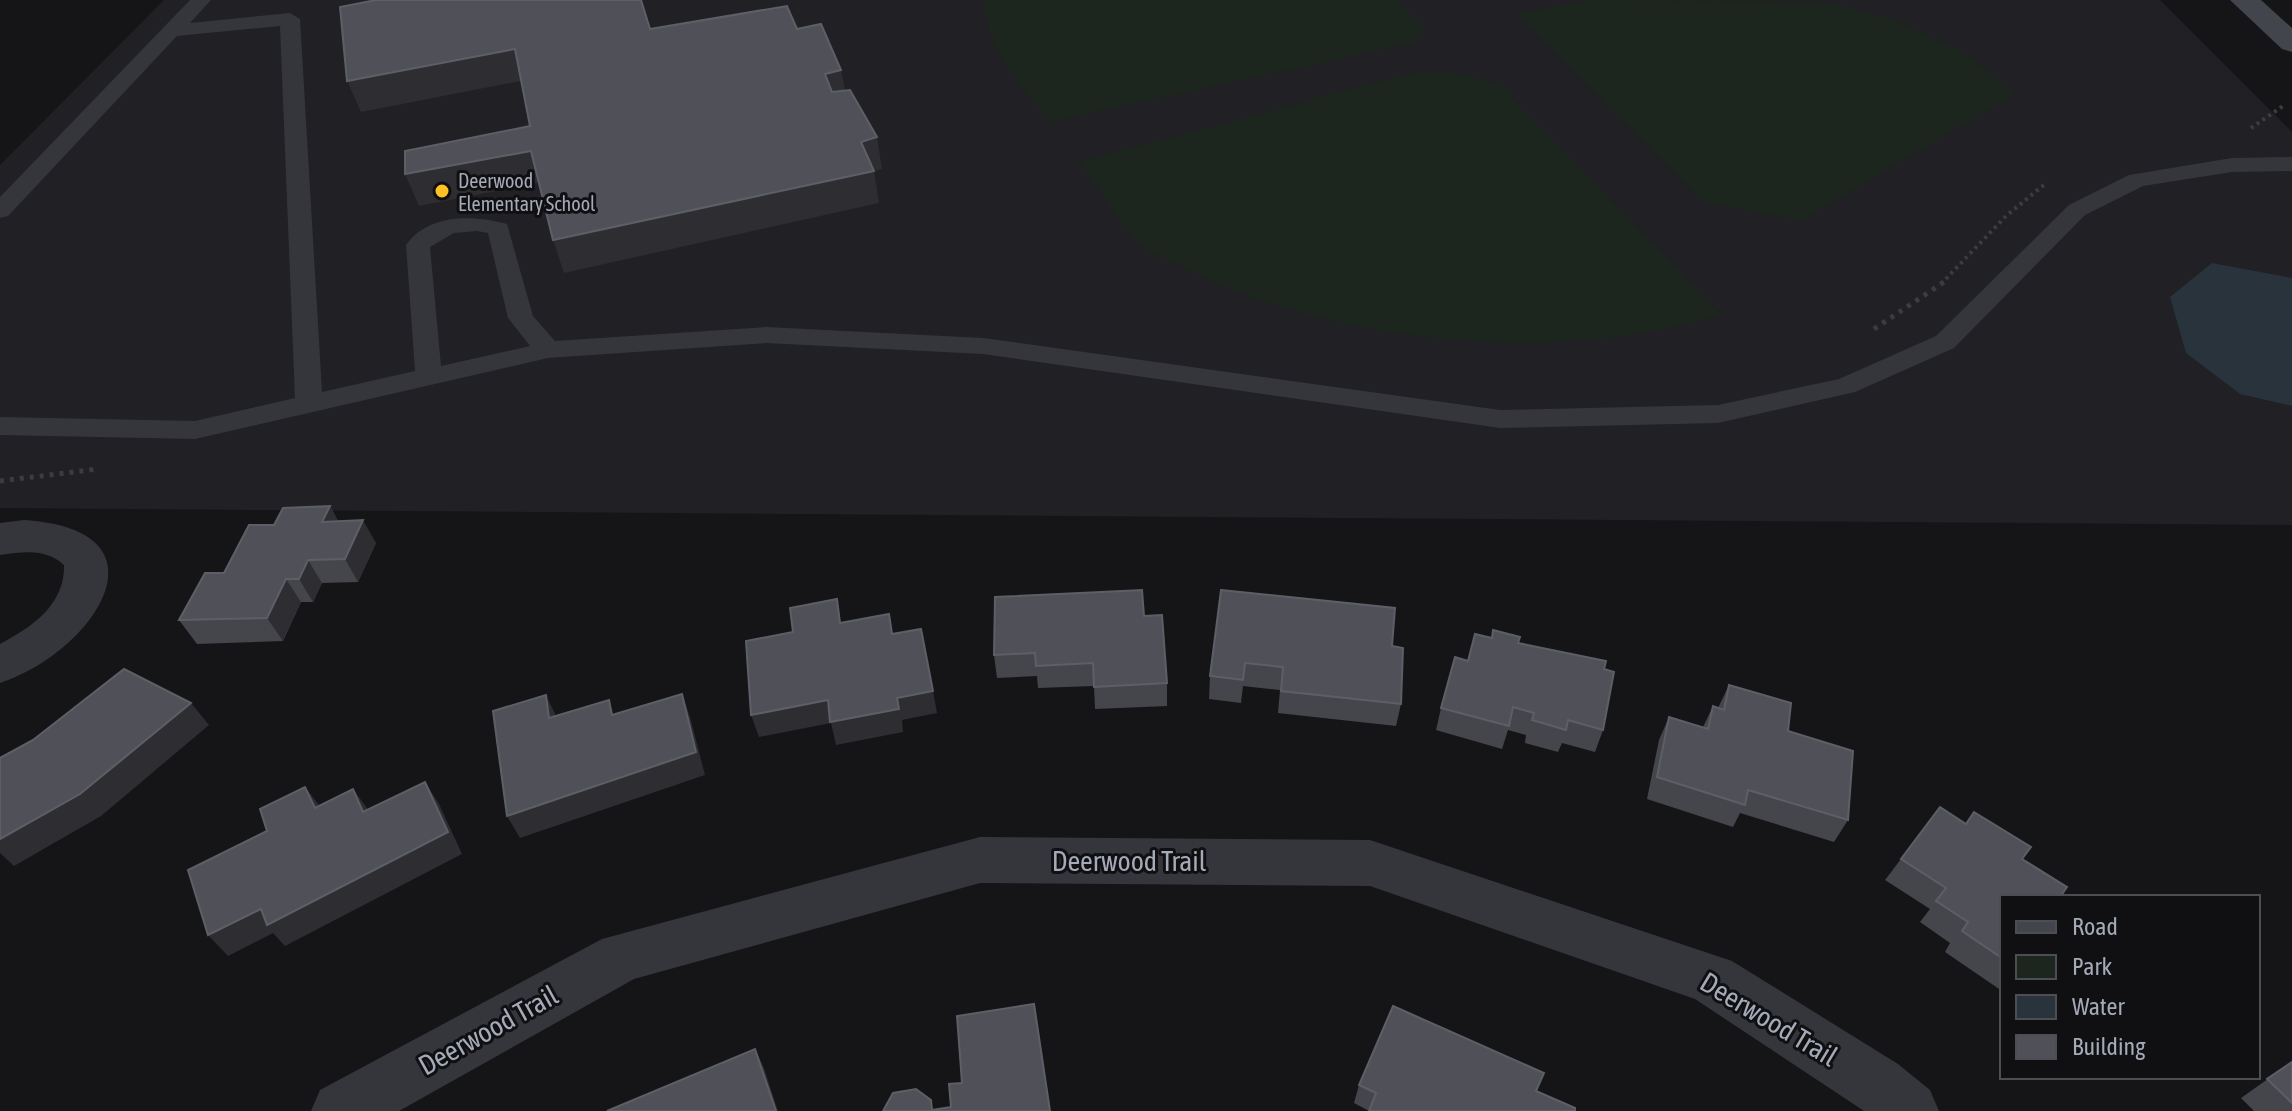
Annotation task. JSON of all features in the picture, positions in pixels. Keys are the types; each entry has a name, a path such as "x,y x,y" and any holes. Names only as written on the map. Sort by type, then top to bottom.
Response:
{"street":[{"path":"2244,0 2292,43"},
{"path":"0,539 43,536 67,543 83,556 88,576 81,599 62,624 32,648 0,665"},
{"name":"Deerwood Trail","path":"341,1111 622,957 980,860 1370,863 1712,979 1877,1084 1909,1111"}],"lane":[{"path":"0,211 201,0"},
{"path":"248,24 270,0"},
{"path":"171,31 290,19 309,404"},
{"path":"0,426 195,430 548,350 766,335 983,346 1500,419 1718,414 1846,386 1945,342 2077,210 2137,180 2232,165 2292,164"},
{"path":"429,377 418,245 434,231 456,225 482,224 499,229 521,318 548,350"}],"path":[{"path":"2245,132 2283,106"},
{"path":"1873,330 1915,305 1945,281 1995,231 2008,213 2054,179"},
{"path":"0,481 101,468"}],"shaded area":[{"path":"164,0 2160,0 2292,132 2292,525 0,508 0,165"}],"green space":[{"path":"983,0 1397,0 1425,26 1415,43 1049,122 998,50 985,18"},
{"path":"1589,0 1829,2 1893,19 1964,52 2016,94 1801,221 1703,202 1516,13"},
{"path":"1415,72 1453,72 1499,83 1721,314 1660,330 1595,339 1525,343 1455,340 1384,332 1316,317 1253,298 1146,249 1125,227 1079,162"}],"water":[{"path":"2212,263 2292,278 2292,406 2240,394 2186,353 2170,297"}],"building":[{"path":"376,0 641,0 650,29 787,6 797,29 821,24 841,70 825,74 832,92 850,90 877,137 861,142 874,171 553,240 531,151 405,174 405,151 530,126 515,49 347,81 340,7"},
{"path":"330,506 322,522 363,520 345,559 308,560 299,579 286,579 267,618 179,620 205,573 224,573 249,525 274,525 283,508"},
{"path":"1142,590 1144,616 1162,615 1167,683 1094,687 1093,663 1036,666 1035,653 994,655 995,597"},
{"path":"1221,590 1395,608 1392,646 1403,648 1401,704 1281,691 1283,667 1245,663 1243,680 1210,676"},
{"path":"837,599 840,623 889,614 892,634 921,629 933,691 897,698 899,709 830,722 828,700 751,715 746,641 793,632 790,608"},
{"path":"1493,630 1520,637 1518,643 1606,661 1604,669 1614,672 1603,730 1568,720 1566,730 1532,720 1534,713 1513,707 1509,726 1441,708 1455,657 1468,661 1475,634 1492,638"},
{"path":"124,669 191,703 80,794 0,839 0,758 33,740"},
{"path":"1729,685 1791,703 1788,731 1853,751 1848,820 1748,790 1745,805 1657,777 1669,717 1708,729 1713,706 1724,710"},
{"path":"682,694 696,752 507,816 493,711 546,695 549,718 609,700 612,715"},
{"path":"425,782 448,832 267,925 261,909 208,935 188,870 267,831 260,809 305,787 315,808 353,789 363,812"},
{"path":"1940,807 1966,824 1974,812 2031,847 2022,859 2067,887 2061,895 2000,895 2000,957 1962,931 1968,922 1936,901 1946,888 1901,859"},
{"path":"1034,1004 1050,1111 883,1111 893,1093 916,1089 931,1100 932,1110 951,1107 949,1084 962,1083 957,1016"},
{"path":"1393,1006 1544,1073 1536,1091 1575,1108 1575,1111 1369,1111 1376,1093 1359,1085"},
{"path":"755,1049 776,1111 607,1111"},
{"path":"2292,1062 2292,1103 2267,1079"}],"place":[{"name":"Deerwood Elementary School","path":"442,191"}]}
